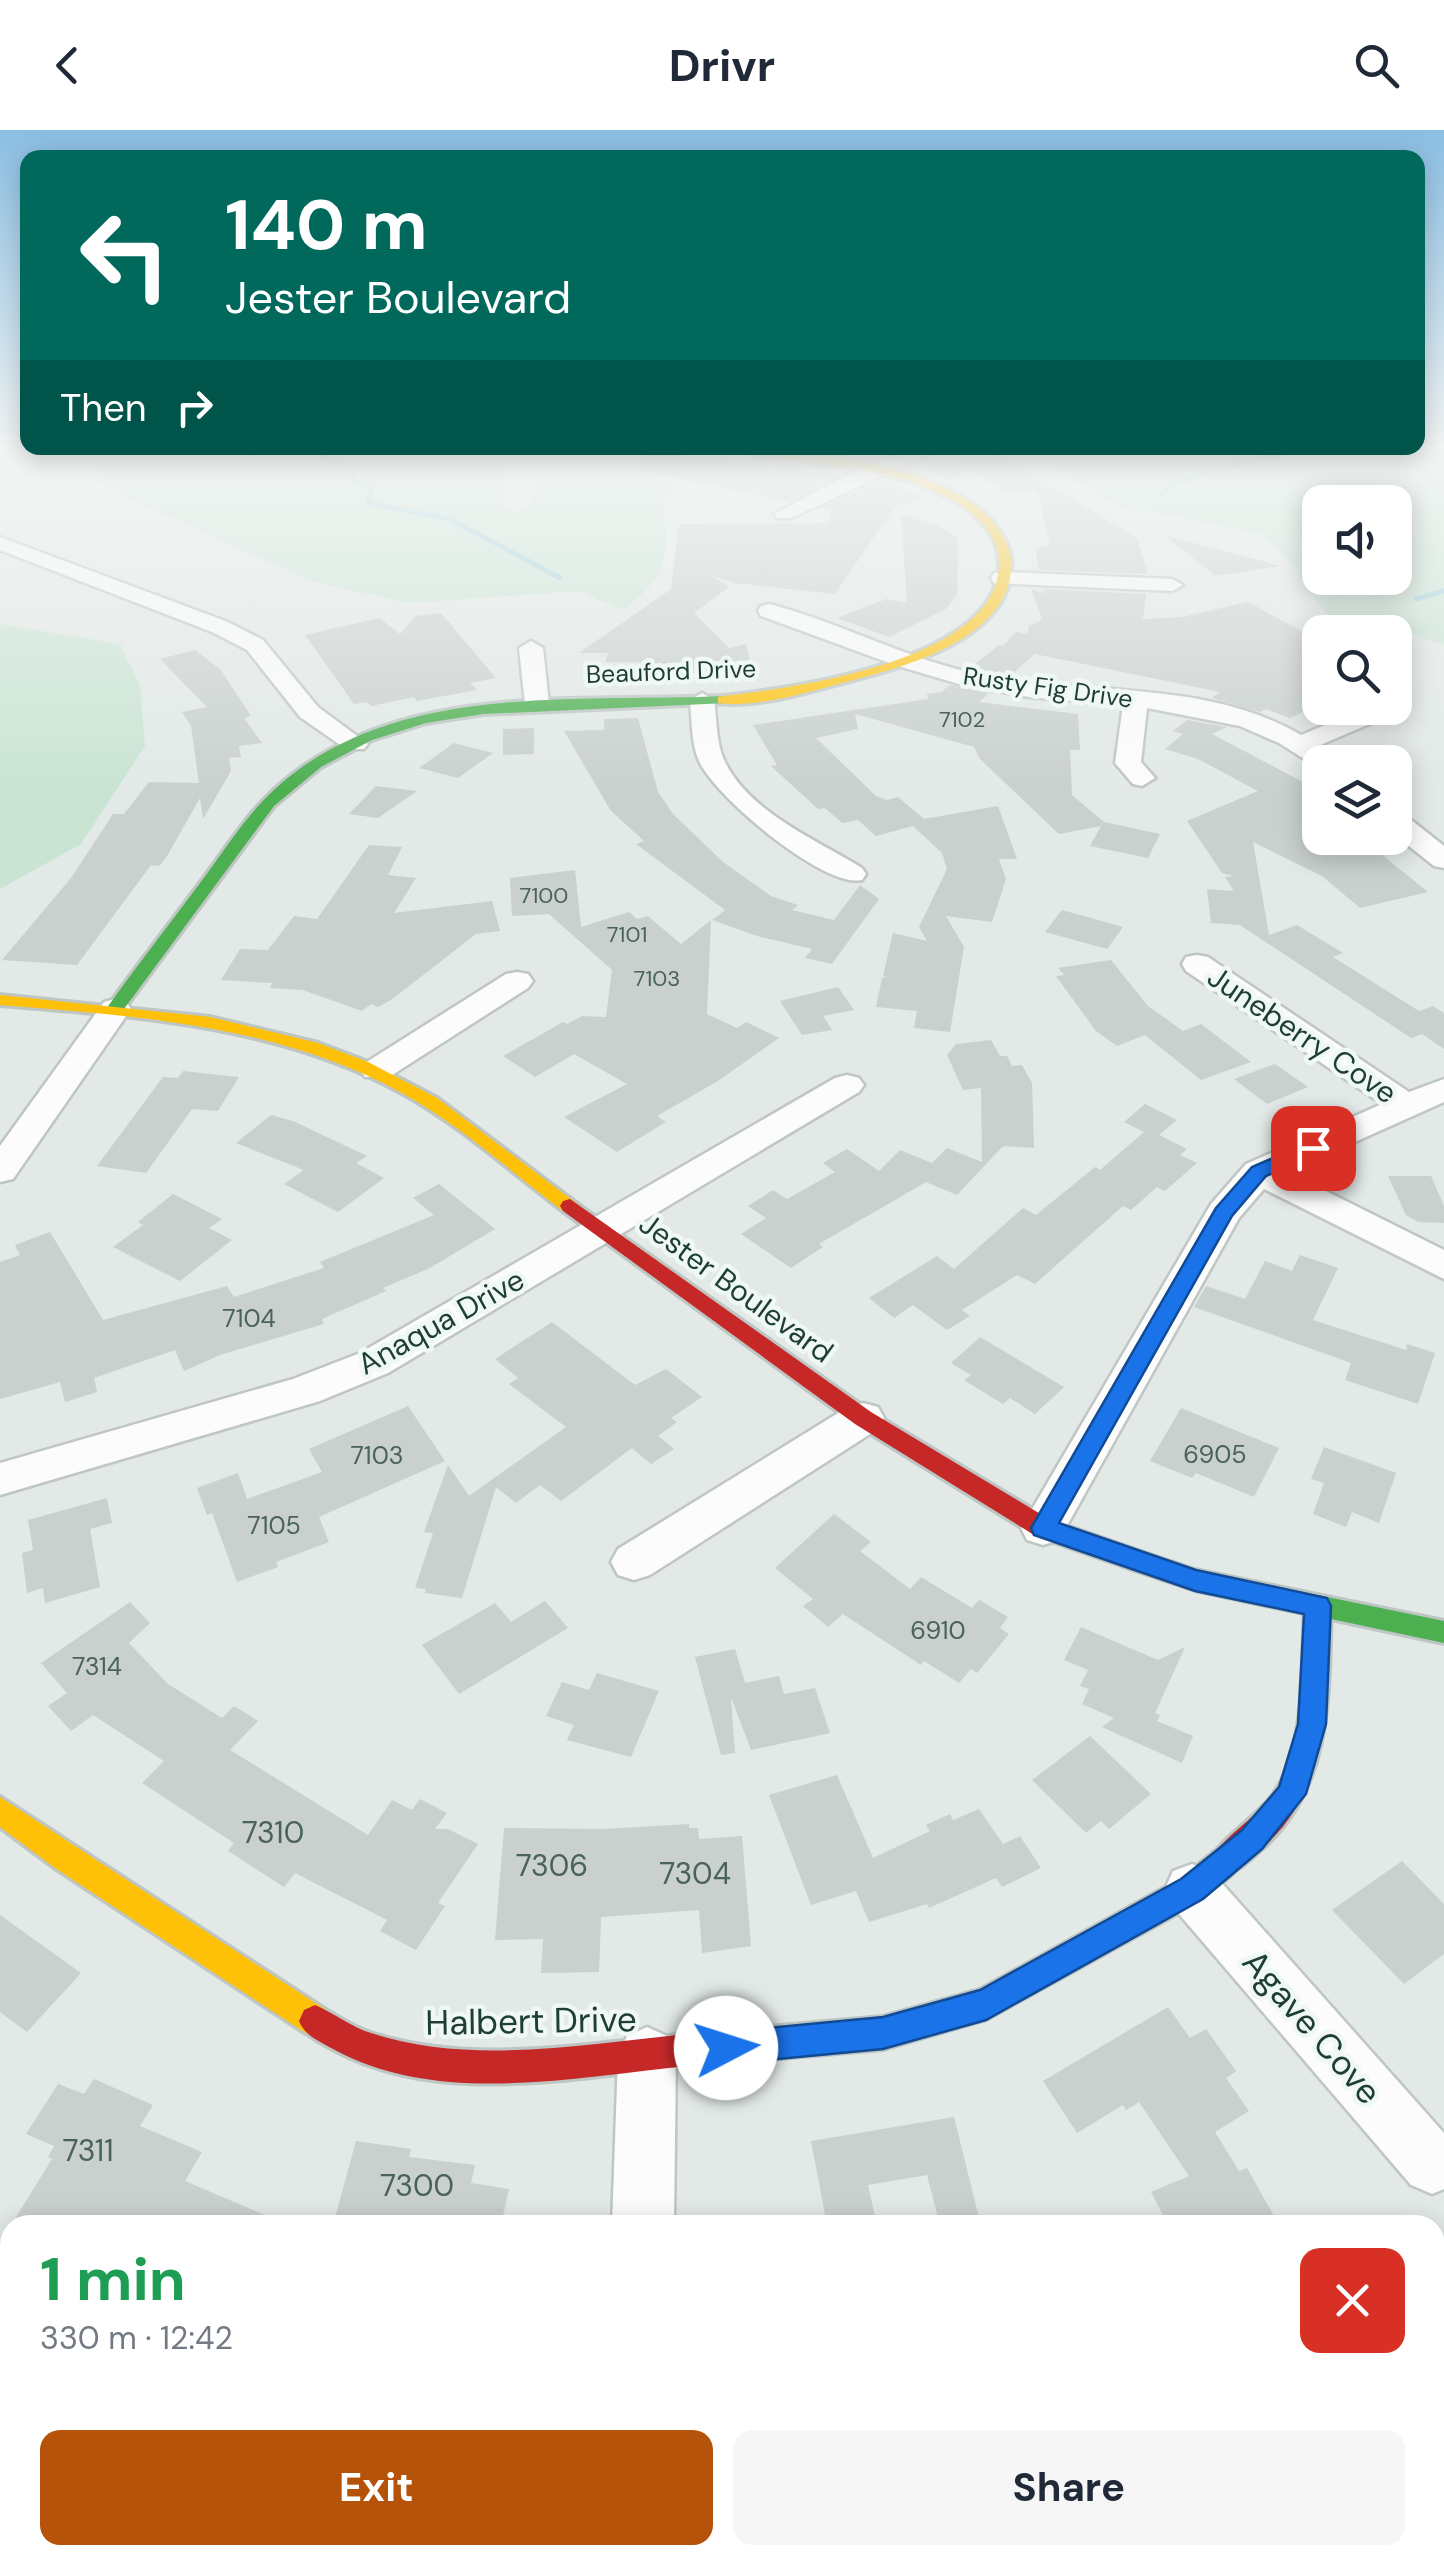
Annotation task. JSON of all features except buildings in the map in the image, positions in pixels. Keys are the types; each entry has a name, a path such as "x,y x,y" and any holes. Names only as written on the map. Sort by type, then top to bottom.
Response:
{"street":[{"path":"57,565 220,626 254,644 309,712 355,744"},
{"path":"1004,565 1002,578 1172,585"},
{"name":"Beauford Drive","path":"115,1010 268,804 291,780 321,760 355,744 449,716 537,704 702,700 817,687 901,658 962,631 985,615 997,599 1002,578"},
{"name":"Rusty Fig Drive","path":"769,610 901,658 983,682 1226,715 1302,744"},
{"path":"531,648 537,704"},
{"path":"702,700 712,762 728,788 750,808 852,874"},
{"path":"1136,700 1128,763 1142,778"},
{"path":"1302,744 1346,725"},
{"path":"1412,835 1444,860"},
{"name":"Juneberry Cove","path":"1197,964 1407,1106"},
{"path":"377,1070 517,981"},
{"name":"Jester Boulevard","path":"0,1000 235,1026 328,1051 377,1070 412,1090 862,1418 1043,1528 1195,1580 1444,1632"},
{"path":"0,1171 115,1010"},
{"name":"Anaqua Drive","path":"0,1479 306,1390 374,1362 847,1085"},
{"path":"1043,1528 1224,1212 1259,1172 1444,1089"},
{"path":"1259,1172 1444,1266"},
{"path":"634,1562 862,1418"},
{"name":"Halbert Drive","path":"0,1810 286,2004 368,2049 440,2064 526,2064 883,2033 986,2004 1192,1889 1252,1840 1291,1794 1312,1724 1318,1606"},
{"name":"Agave Cove","path":"1192,1889 1432,2164"},
{"path":"643,2215 647,2056"}],"green space":[{"path":"274,565 661,565 650,586 623,610 579,591 408,603 308,580"},
{"path":"1291,565 1302,565 1302,580"},
{"path":"1412,565 1444,565 1444,645 1412,634 1412,615 1327,615 1313,595 1412,595"},
{"path":"0,624 120,644 140,686 145,746 81,844 0,889"}],"waterway":[{"path":"535,565 560,578"},
{"path":"1416,599 1444,591"}],"traffic: fast":[{"path":"115,1009 269,803 315,764 367,737 424,719 483,710 723,700"},
{"path":"1138,1561 1195,1580 1444,1632"}],"traffic: slow":[{"path":"723,700 824,684 937,647 966,631 988,612 1003,582 1005,565"},
{"path":"0,1000 210,1022 312,1047 409,1089 471,1130 570,1206"},
{"path":"0,1810 65,1858 315,2021"},
{"path":"688,2050 883,2033 986,2004 1192,1889 1224,1862"}],"traffic: jam":[{"path":"570,1206 863,1418 1043,1528 1138,1561"},
{"path":"1224,1862 1275,1815 1298,1778 1310,1731 1318,1606"},
{"path":"315,2021 370,2049 448,2064 528,2065 688,2050"}],"route":[{"path":"726,2048 883,2033 986,2004 1192,1889 1252,1840 1291,1794 1312,1724 1318,1606 1195,1580 1043,1528 1224,1212 1259,1172 1313,1148"}]}
